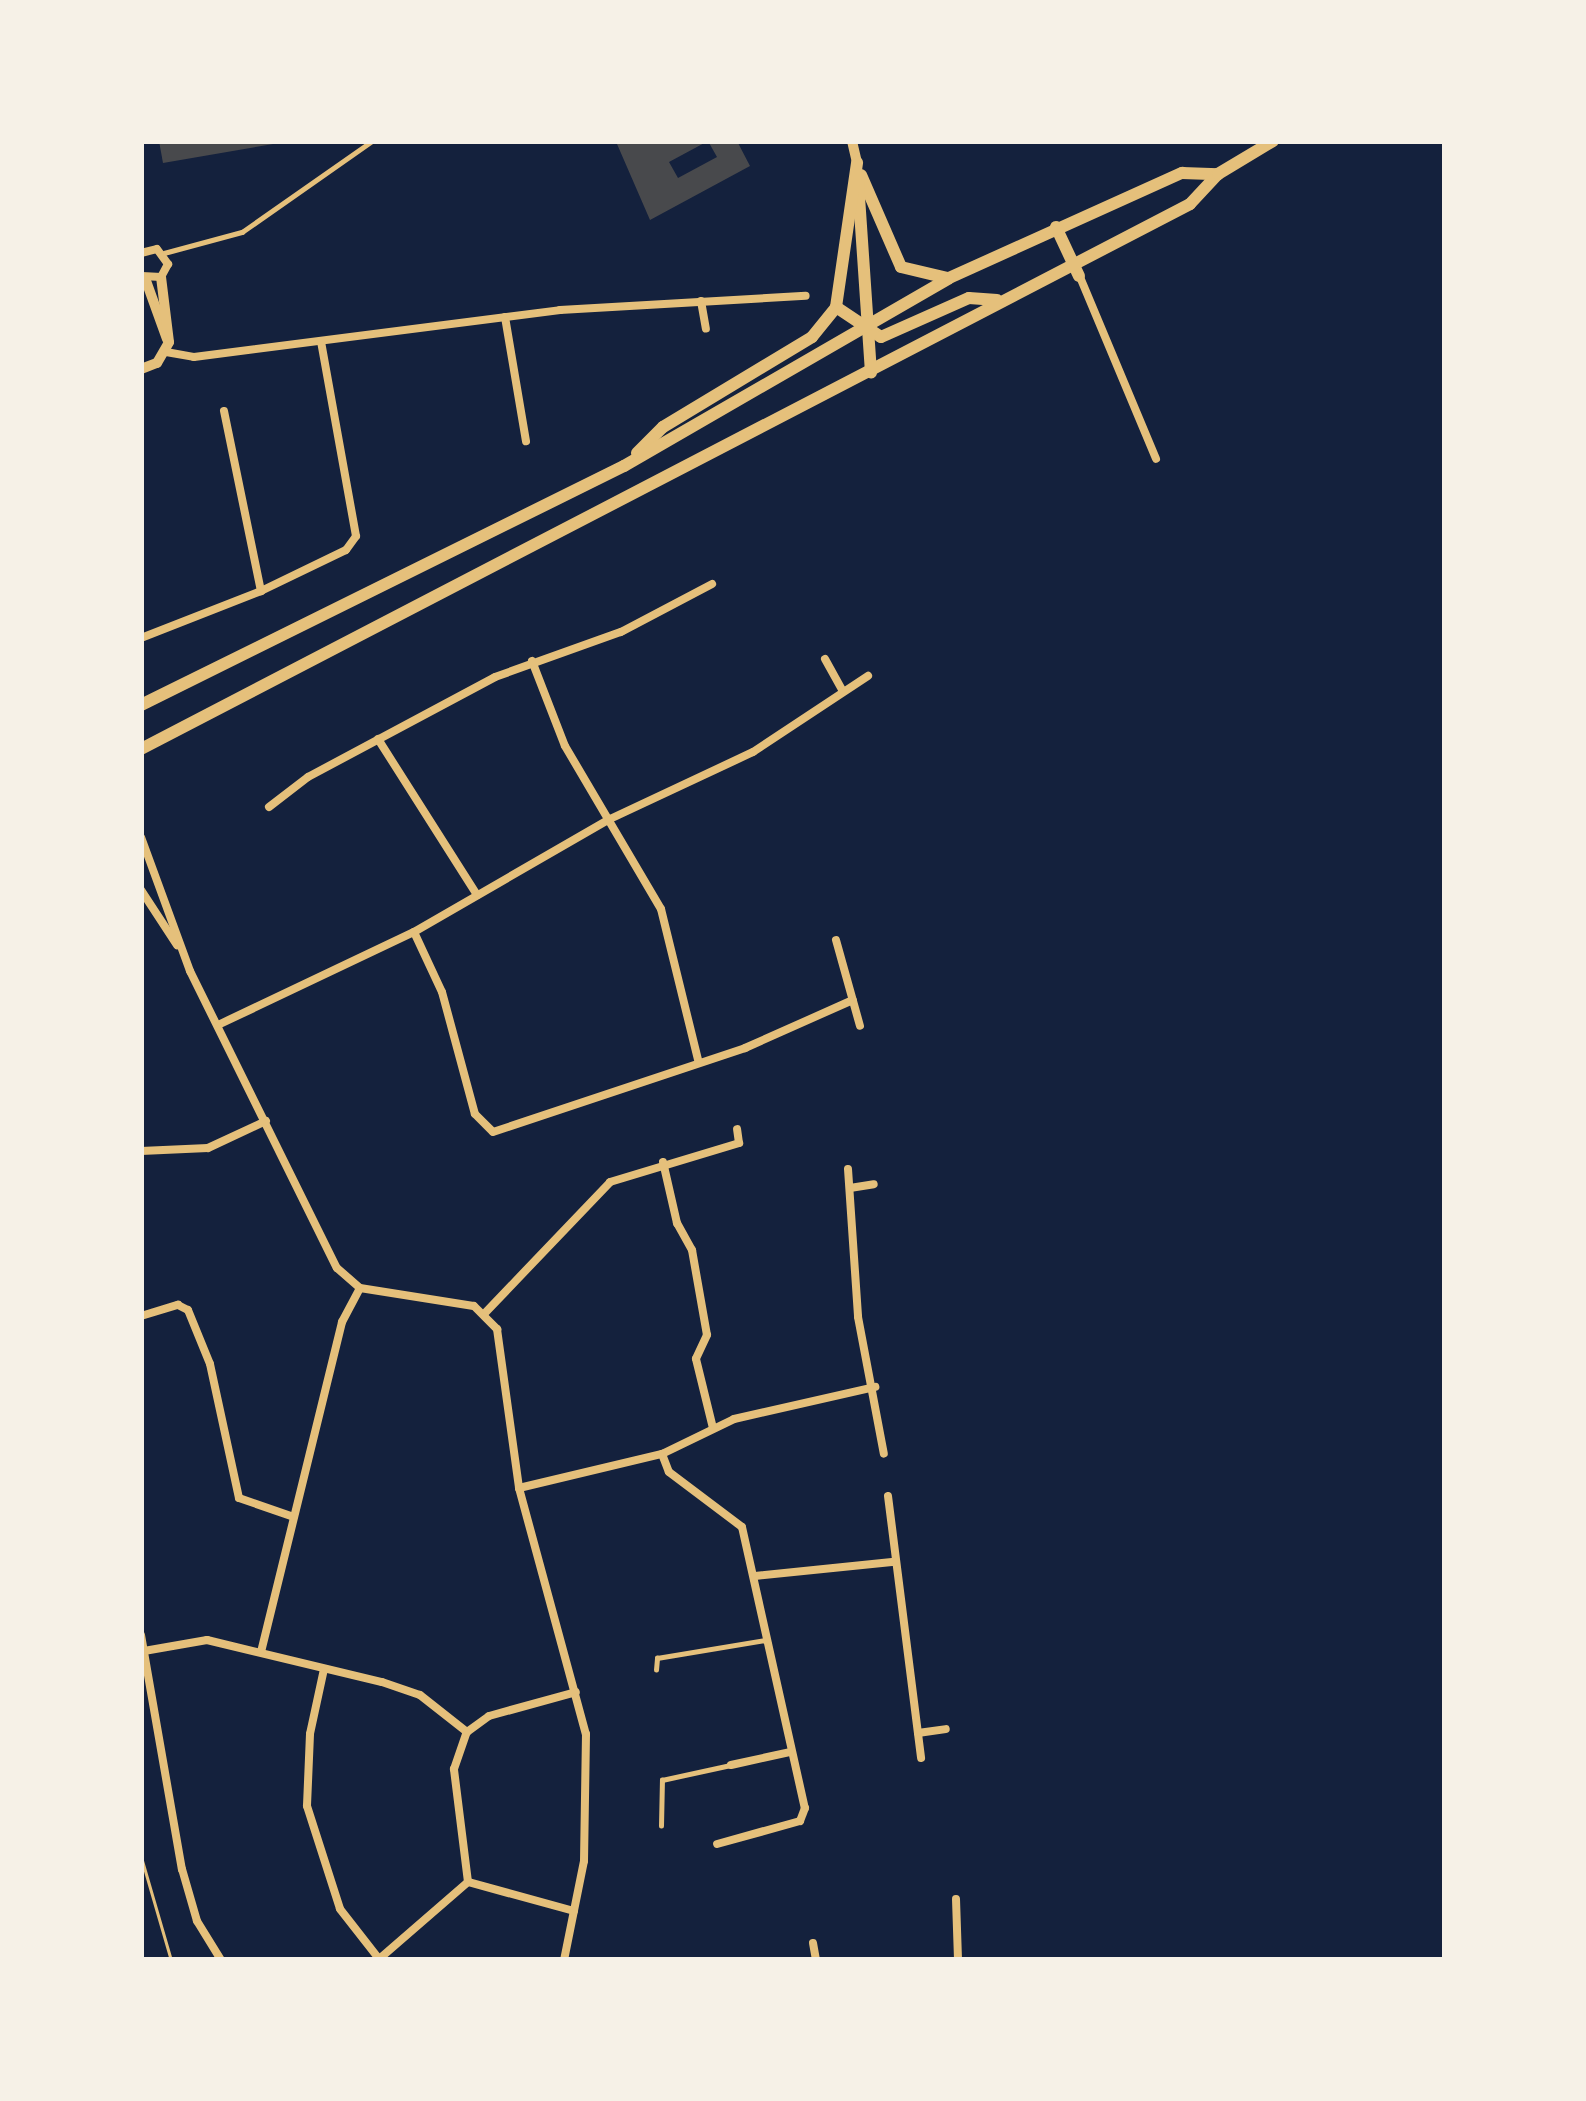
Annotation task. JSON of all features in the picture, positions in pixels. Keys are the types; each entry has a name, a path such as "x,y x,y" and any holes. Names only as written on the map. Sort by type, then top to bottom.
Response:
{"main road":[{"path":"141,749 872,373 998,300 1076,270 1190,205 1218,174 1273,141"},
{"path":"856,163 901,267 949,278"},
{"path":"624,466 662,428 812,337 836,307 856,163"},
{"path":"856,163 872,373"},
{"path":"141,705 624,466 949,278 1182,172 1218,174"},
{"path":"1056,226 1076,270"},
{"path":"836,307 881,337 969,298 998,300"}],"street":[{"path":"853,141 856,163"},
{"path":"141,253 164,253 168,264 160,278 167,347"},
{"path":"1076,270 1156,459"},
{"path":"160,278 143,276 167,347"},
{"path":"167,347 194,357 505,317 806,296"},
{"path":"701,301 706,329"},
{"path":"505,317 526,441"},
{"path":"141,638 261,591 346,550 356,536 321,341"},
{"path":"141,369 167,347"},
{"path":"224,411 261,591"},
{"path":"269,807 378,739 532,661 621,632 712,584"},
{"path":"826,659 842,690"},
{"path":"532,661 565,746 661,909 698,1060"},
{"path":"218,1025 414,932 610,819 753,752 868,676"},
{"path":"378,739 477,895"},
{"path":"141,837 178,946"},
{"path":"141,890 178,946 330,1256 360,1288 454,1300 485,1313 502,1352 519,1488 577,1691 588,1809 564,1960"},
{"path":"414,932 442,992 481,1128 520,1125 853,1000"},
{"path":"836,940 860,1026"},
{"path":"141,1151 208,1148 266,1121"},
{"path":"485,1313 610,1182 663,1162 739,1143 736,1129"},
{"path":"663,1162 676,1223 692,1250 707,1335 696,1359 713,1428"},
{"path":"848,1169 858,1317 875,1387 884,1454"},
{"path":"850,1188 874,1184"},
{"path":"261,1652 342,1322 360,1288"},
{"path":"141,1316 178,1305 188,1310 210,1364 239,1498 291,1516"},
{"path":"519,1488 662,1454 713,1428 875,1387"},
{"path":"662,1454 669,1472 742,1527 805,1808 800,1821 717,1844"},
{"path":"888,1496 921,1758"},
{"path":"755,1576 894,1562"},
{"path":"141,1635 182,1869 197,1921 221,1960"},
{"path":"144,1651 207,1640 261,1652 420,1695 467,1732"},
{"path":"325,1670 310,1734 307,1806 340,1909 379,1959 468,1882"},
{"path":"468,1882 454,1769 467,1732 489,1716 577,1691"},
{"path":"918,1733 946,1729"},
{"path":"731,1765 790,1752"},
{"path":"468,1882 574,1911"},
{"path":"956,1900 958,1960"},
{"path":"813,1943 816,1960"}],"lane":[{"path":"164,253 242,232 372,141"},
{"path":"168,264 181,252"},
{"path":"656,1670 657,1658 766,1640"},
{"path":"661,1826 662,1780 731,1765"}],"path":[{"path":"141,1857 170,1960"}],"building":[{"path":"159,141 278,141 279,143 163,163"},
{"path":"708,141 737,141 750,166 650,220 617,144","holes":["708,141 717,157 678,178 669,162"]}]}
